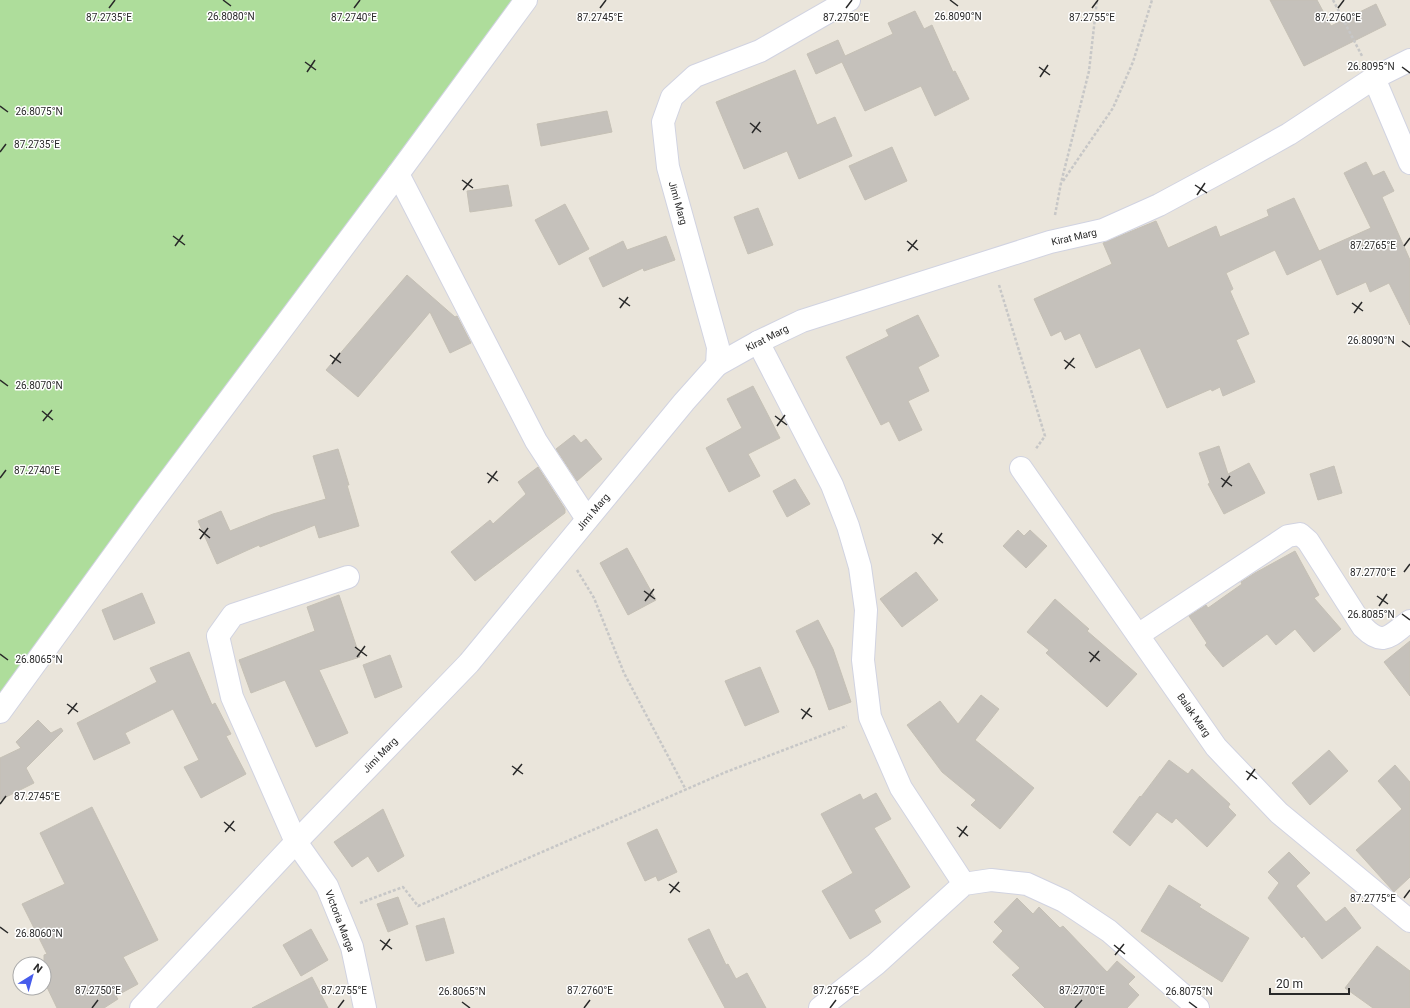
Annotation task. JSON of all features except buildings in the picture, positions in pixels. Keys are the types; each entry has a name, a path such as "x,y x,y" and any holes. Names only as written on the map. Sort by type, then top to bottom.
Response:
{"street":[{"path":"0,712 146,511 526,0"},
{"name":"Jimi Marg","path":"141,1008 296,842 469,663 684,402 717,365 718,347 668,167 663,122 672,98 695,76 760,50 849,0"},
{"name":"Kirat Marg","path":"717,365 758,342 802,321 1050,242 1102,230 1159,205 1289,134 1374,78 1410,60"},
{"path":"1374,78 1410,163"},
{"path":"398,174 536,441 587,519"},
{"path":"758,342 832,485 848,526 860,567 866,610 862,660 870,717 900,788 964,884"},
{"name":"Balak Marg","path":"1022,468 1216,747 1273,808 1409,917"},
{"path":"1138,635 1288,536 1300,534 1308,541 1363,627 1372,635 1379,639 1386,638 1410,621"},
{"name":"Victoria Marga","path":"348,577 232,615 218,636 232,697 296,842 327,886 352,947 366,1008"},
{"path":"820,1008 876,964 964,884 991,880 1028,884 1064,901 1109,931 1198,1008"}],"path":[{"path":"1050,242 1061,183 1089,71 1096,0"},
{"path":"1061,183 1113,108 1133,62 1152,0"},
{"path":"1333,0 1374,78"},
{"path":"992,261 1045,436 1022,468"},
{"path":"564,547 594,598 624,673 686,790"},
{"path":"338,912 403,887 418,906 726,772 870,717"}],"green space":[{"path":"0,0 526,0 0,712"}]}
